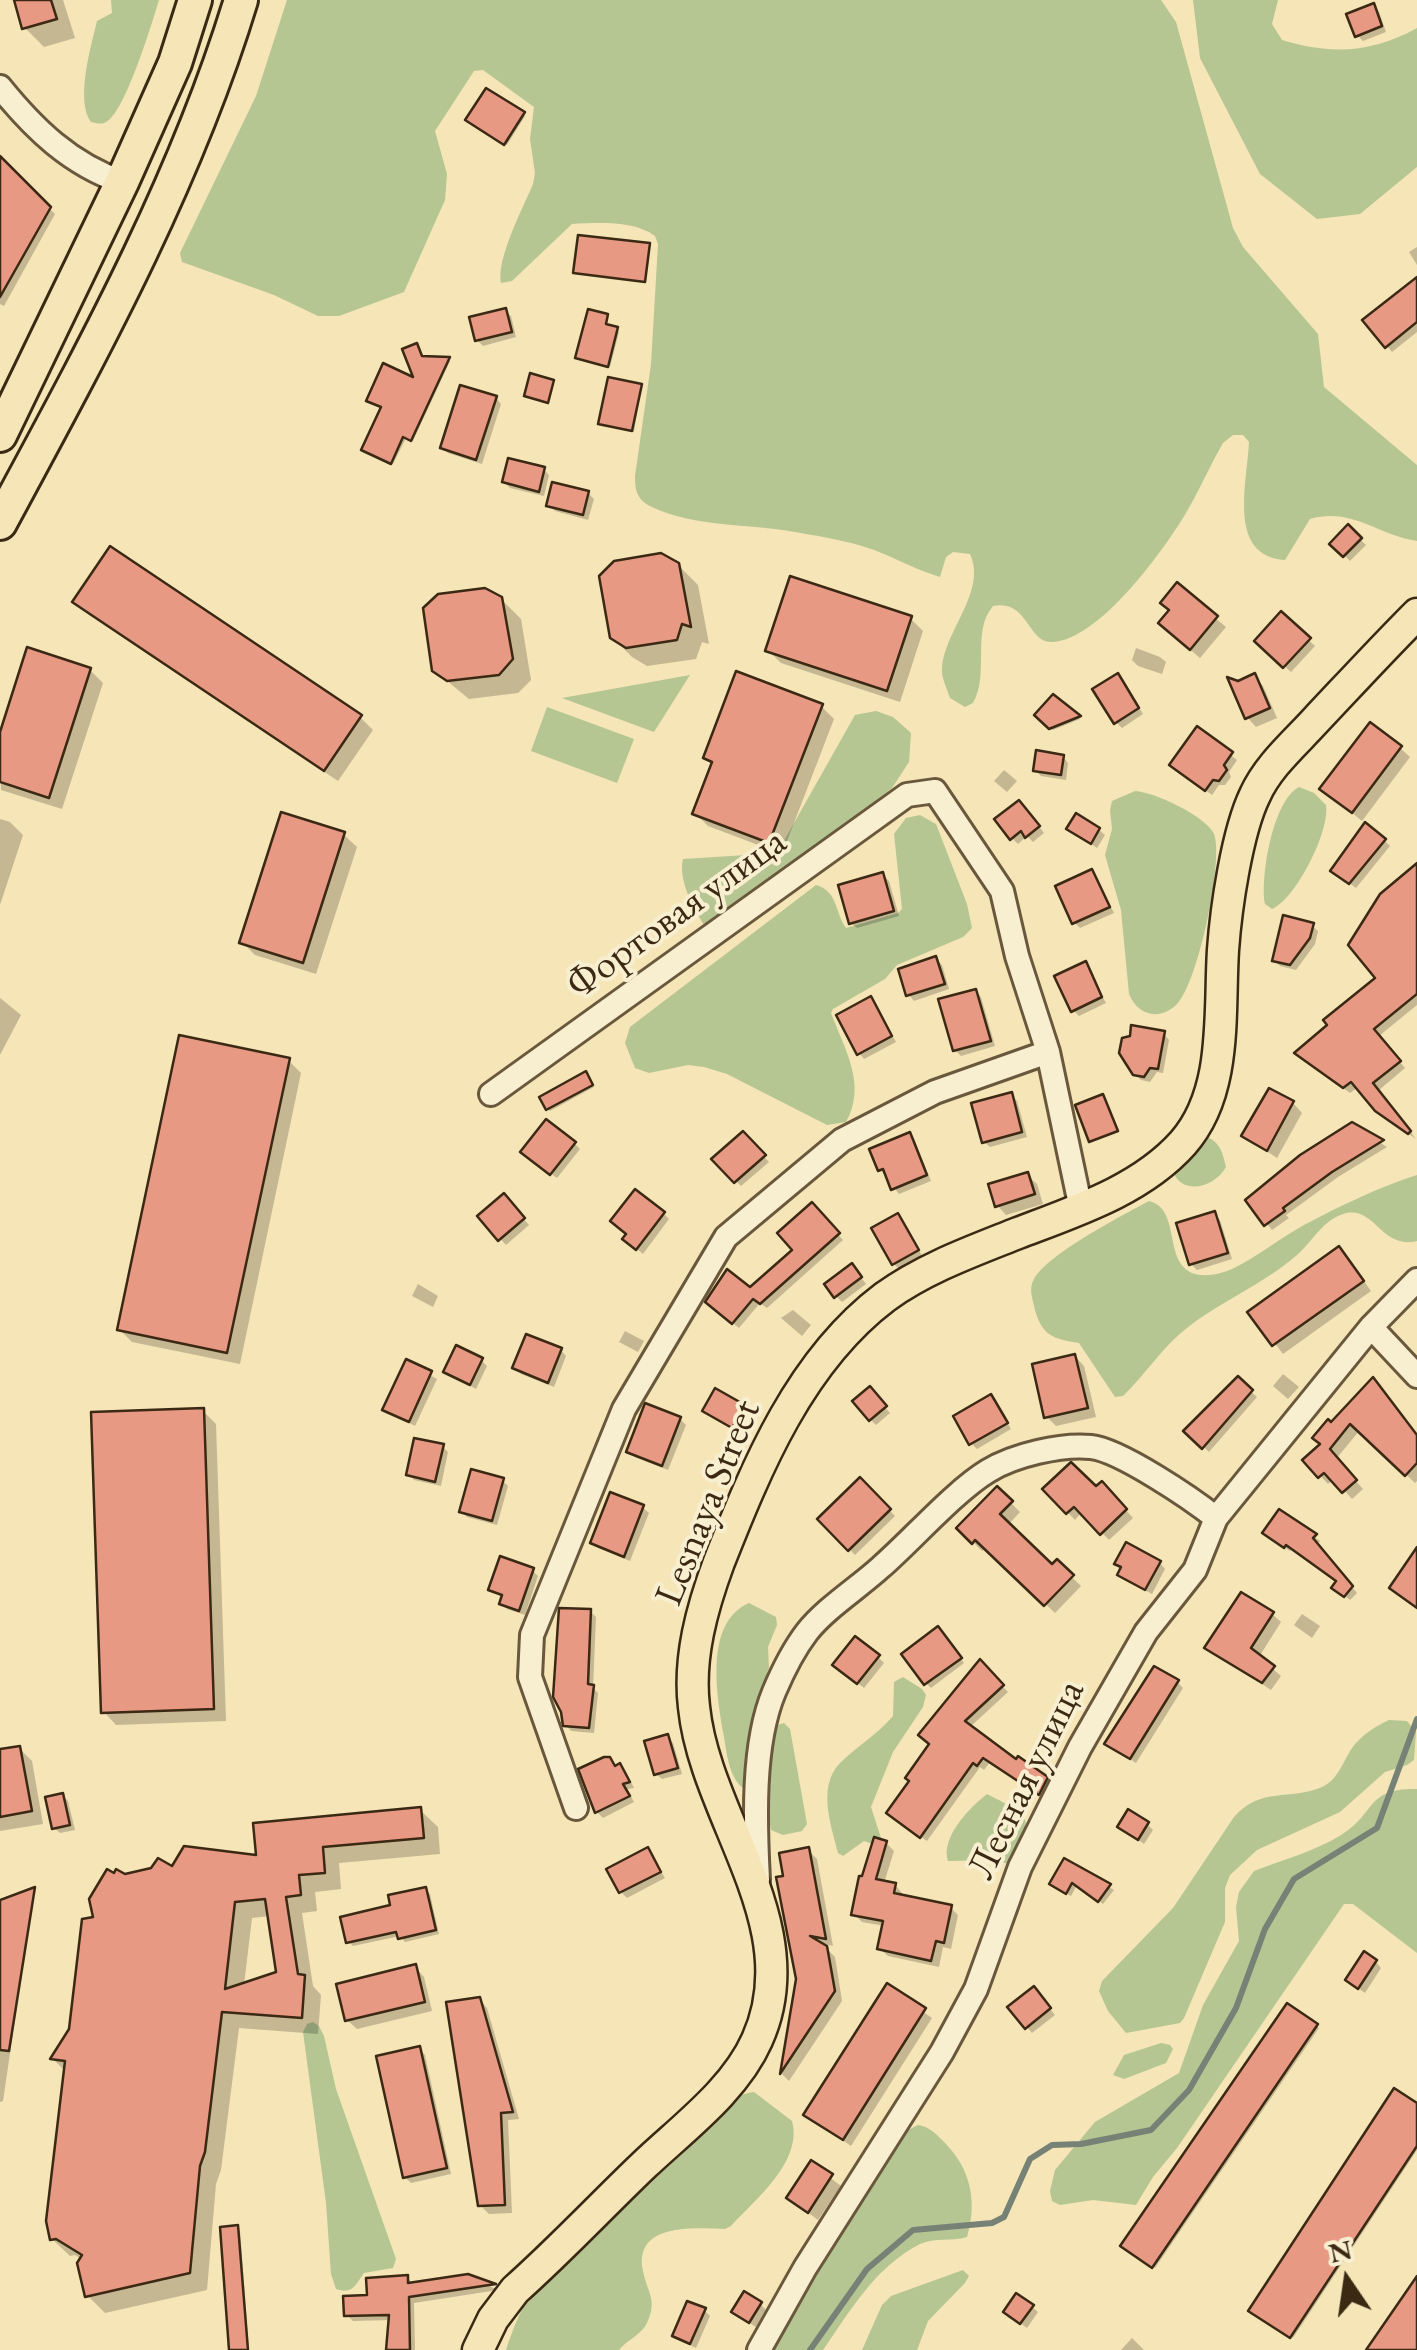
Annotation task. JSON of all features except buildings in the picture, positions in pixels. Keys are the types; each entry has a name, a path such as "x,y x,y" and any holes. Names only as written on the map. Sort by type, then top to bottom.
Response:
{"highway":[{"path":"6,424 176,63 195,0"},
{"path":"0,523 149,233 217,77 241,0"}],"main road":[{"name":"Lesnaya Street","path":"478,2350 515,2290 742,2068 768,2012 773,1967 759,1898 706,1765 694,1711 692,1675 697,1638 717,1567 760,1465 801,1388 838,1341 883,1299 951,1260 1138,1182 1184,1142 1199,1120 1213,1085 1224,943 1235,873 1255,794 1278,760 1417,614"}],"street":[{"path":"0,87 34,130 64,152 122,182"},
{"name":"Фортовая улица","path":"491,1094 907,795 935,791 1002,891 1016,956 1048,1052"},
{"path":"576,1808 530,1677 532,1635 624,1408 726,1237 842,1140 936,1092 1048,1052 1080,1209"},
{"name":"Лесная улица","path":"759,2350 805,2268 942,2052 976,1989 1020,1867 1080,1748 1146,1632 1194,1570 1216,1518 1371,1327 1417,1280"},
{"path":"1371,1327 1417,1376"},
{"path":"759,1898 762,1732 774,1690 808,1631 969,1485 1004,1463 1040,1453 1093,1447 1150,1475 1216,1518"}],"green space":[{"path":"111,0 159,0 121,102 106,122 98,124 91,122 86,113 84,87 97,21 112,13"},
{"path":"287,0 1161,0 1176,22 1233,228 1243,247 1318,334 1324,387 1417,465 1417,541 1352,519 1325,516 1310,519 1285,560 1267,556 1255,546 1244,515 1249,442 1243,435 1233,435 1223,443 1159,553 1127,593 1089,627 1071,637 1044,641 1014,609 993,606 983,628 978,692 973,703 965,707 950,698 942,668 973,582 970,554 953,552 946,557 940,577 851,543 687,518 652,507 640,498 635,476 651,364 658,244 655,236 636,227 572,224 512,281 501,283 506,247 533,184 530,139 534,107 483,70 474,71 435,131 447,174 445,200 404,292 339,316 318,316 274,295 182,262 180,253 256,96"},
{"path":"1193,0 1278,0 1272,24 1282,40 1317,48 1367,47 1417,28 1417,167 1360,214 1317,219 1260,174 1200,58"},
{"path":"690,675 654,732 562,698"},
{"path":"547,707 634,739 617,783 531,751"},
{"path":"876,711 893,717 911,733 909,762 892,788 747,904 707,927 704,925 685,884 683,859 762,854 781,846 855,715"},
{"path":"1299,787 1314,793 1326,805 1323,831 1301,879 1272,909 1265,904 1264,892 1270,840 1282,807"},
{"path":"1135,791 1166,800 1201,820 1214,834 1216,848 1212,894 1193,972 1177,1004 1157,1014 1138,1007 1129,994 1121,910 1105,855 1112,829 1112,801"},
{"path":"920,815 936,824 967,904 972,928 963,937 897,965 885,979 833,1009 831,1013 854,1081 852,1108 846,1122 827,1125 727,1074 704,1067 688,1065 649,1073 635,1068 625,1043 630,1027 816,885 832,897 846,928 898,913 902,909 894,834 906,818"},
{"path":"1205,1137 1217,1144 1226,1167 1208,1184 1185,1184 1173,1172"},
{"path":"1417,1175 1417,1241 1394,1239 1363,1215 1336,1217 1284,1265 1178,1335 1123,1396 1115,1397 1079,1343 1050,1335 1038,1319 1031,1287 1042,1269 1086,1236 1149,1201 1165,1214 1185,1268 1209,1275 1241,1264 1346,1204"},
{"path":"749,1603 776,1617 777,1625 768,1647 769,1668 754,1708 749,1784 744,1789 731,1771 727,1756 717,1661 725,1626"},
{"path":"903,1677 926,1695 923,1707 893,1752 871,1807 882,1841 878,1846 864,1841 843,1856 838,1853 829,1819 829,1783 840,1763 893,1716 894,1682"},
{"path":"1389,1720 1407,1721 1416,1732 1414,1760 1385,1772 1340,1812 1257,1850 1230,1875 1225,1888 1225,1922 1184,2018 1180,2023 1126,2033 1108,2011 1099,1991 1102,1981 1173,1908 1234,1817 1255,1801 1322,1787 1338,1773 1359,1739"},
{"path":"784,1723 790,1729 807,1824 802,1831 783,1835 771,1830 767,1777 769,1749 777,1725"},
{"path":"1417,1789 1417,1953 1353,1904 1344,1904 1136,2205 1093,2200 1060,2205 1052,2201 1055,2170 1095,2122 1179,2073 1203,2005 1239,1941 1239,1892 1254,1871 1341,1835 1380,1797"},
{"path":"987,1794 1022,1814 1025,1820 1023,1836 1009,1864 992,1860 948,1861 952,1833"},
{"path":"313,2022 324,2036 336,2089 396,2259 393,2268 364,2273 346,2291 336,2289 331,2274 326,2203 303,2032"},
{"path":"1161,2043 1173,2049 1166,2063 1124,2079 1113,2075 1124,2055"},
{"path":"754,2092 792,2121 794,2136 784,2165 731,2226 669,2231 648,2244 642,2255 643,2271 652,2308 642,2330 619,2350 506,2350 520,2314 541,2281 651,2183 725,2104"},
{"path":"918,2125 944,2142 966,2174 972,2210 967,2237 926,2242 904,2254 865,2291 823,2350 767,2350 837,2226 908,2130"},
{"path":"963,2270 969,2276 965,2283 928,2321 917,2350 862,2350 882,2305 891,2296"}],"waterway":[{"path":"810,2350 867,2269 913,2230 992,2223 1004,2217 1030,2159 1052,2145 1081,2144 1151,2130 1189,2090 1236,2008 1265,1929 1294,1879 1377,1828 1417,1719"}]}
